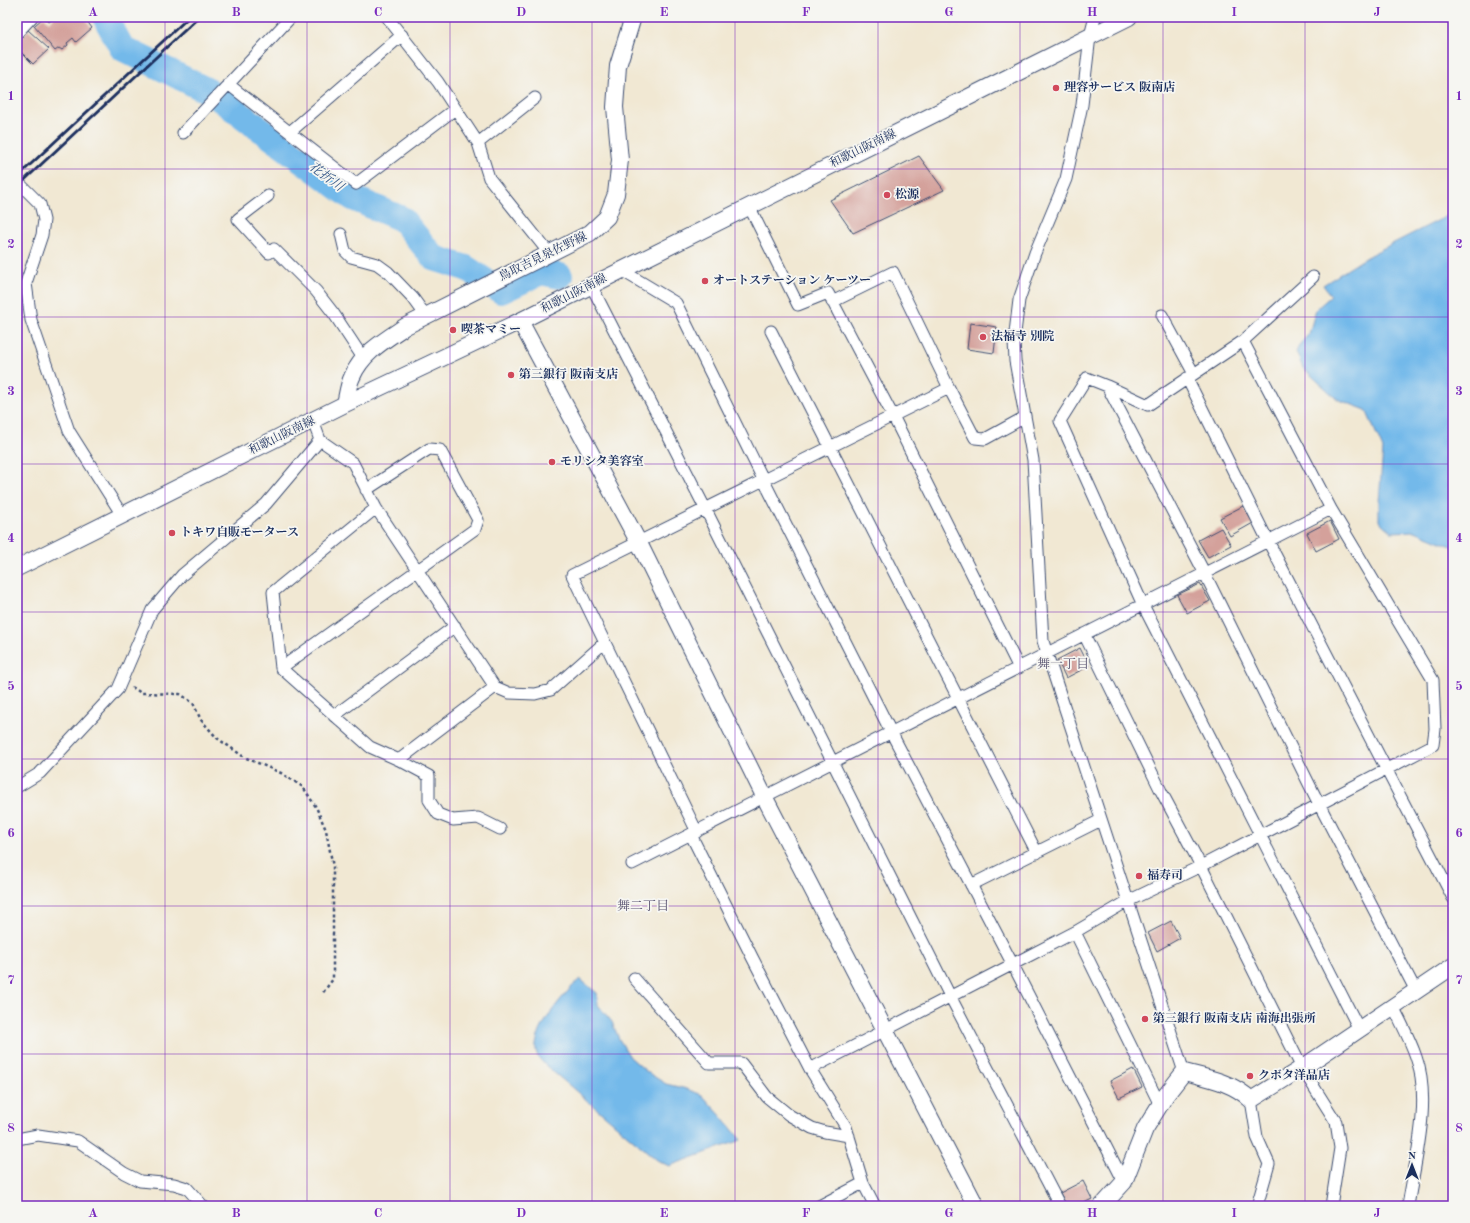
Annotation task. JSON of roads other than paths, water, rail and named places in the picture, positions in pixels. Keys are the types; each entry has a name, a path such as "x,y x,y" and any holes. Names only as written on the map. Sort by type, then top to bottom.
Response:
{"main road":[{"name":"鳥取吉見泉佐野線","path":"345,404 352,377 363,358 381,343 406,326 549,253 590,234 607,217 616,194 620,160 615,106 618,66 633,17"},
{"name":"和歌山阪南線","path":"17,568 345,404 591,286 1128,17"},
{"path":"520,321 639,543 765,798 976,1206"},
{"path":"1102,1206 1124,1182 1146,1128 1160,1105 1184,1072 1222,1082 1236,1088 1251,1100 1302,1068 1453,966"}],"street":[{"path":"17,33 32,17"},
{"path":"183,133 291,17"},
{"path":"387,17 438,82 478,143 489,178 549,253"},
{"path":"1095,17 1090,36 1082,105 1066,179 1035,253 1019,300 1014,341 1015,361 1033,460 1043,641 1184,1072"},
{"path":"290,132 402,35"},
{"path":"228,84 356,184 456,109"},
{"path":"478,143 535,98"},
{"path":"17,181 40,204 44,220 42,235 26,283 31,320 70,431 122,515"},
{"path":"268,196 238,219 269,254 274,249 316,291 334,314 363,358"},
{"path":"749,206 798,305 828,293 893,416 1019,668"},
{"path":"341,234 345,251 351,257 376,264 388,272 413,298 426,316"},
{"path":"621,270 676,303 891,732 1012,963 1124,1182"},
{"path":"832,302 893,272 975,438 985,439 1025,418"},
{"path":"1313,277 1243,341 1148,405 1086,378 1060,421 1143,605 1359,1029"},
{"path":"591,286 706,510 950,996 1060,1206"},
{"path":"1162,315 1268,541 1453,898"},
{"path":"772,330 1037,853"},
{"path":"810,1069 1012,963 1075,932 1128,901 1201,866 1433,745 1435,729 1433,680 1331,509 1243,341"},
{"path":"1106,386 1205,574 1319,804 1416,991"},
{"path":"875,1206 863,1183 846,1127 810,1069 752,957 572,576 949,388"},
{"path":"313,421 320,440 353,462 376,508 495,687 509,693 535,694 551,690 604,643"},
{"path":"17,787 40,774 118,689 152,610 182,575 266,504 320,440"},
{"path":"281,668 475,529 478,520 440,450 430,449 366,490"},
{"path":"376,508 273,592 281,668 370,746 429,776 429,800 438,814 453,820 478,818 500,829"},
{"path":"632,864 765,798 891,732 1331,509"},
{"path":"334,716 455,626"},
{"path":"1084,634 1161,791 1201,866 1302,1068 1336,1122 1340,1148 1332,1206"},
{"path":"399,760 495,687"},
{"path":"971,886 1101,820"},
{"path":"1075,932 1160,1105"},
{"path":"634,978 709,1063 741,1064 767,1097 789,1114 812,1128 849,1136"},
{"path":"1393,1006 1417,1057 1423,1087 1421,1122 1408,1206"},
{"path":"1251,1100 1257,1137 1269,1164 1257,1206"},
{"path":"17,1139 38,1135 78,1141 124,1173 140,1181 174,1184 187,1188 203,1206"},
{"path":"819,1206 863,1183"}],"water":[{"path":"1453,213 1453,547 1415,531 1391,532 1379,521 1383,449 1366,410 1337,399 1303,368 1296,352 1300,344 1309,334 1316,309 1331,296 1323,285 1370,255"},
{"path":"580,979 597,993 598,1005 612,1022 619,1039 630,1057 647,1072 666,1084 687,1089 702,1095 741,1140 669,1166 657,1160 544,1064 537,1054 536,1046 538,1036 543,1025 558,1003"}],"waterway":[{"name":"花折川","path":"105,17 122,48 212,93 353,198 402,219 434,258 466,268 501,291 541,272 560,276"}],"railway":[{"path":"17,177 189,17"},
{"path":"17,187 199,17"}],"place":[{"name":"理容サービス 阪南店","path":"1056,88"},
{"name":"松源","path":"887,195"},
{"name":"オートステーション ケーツー","path":"705,281"},
{"name":"喫茶マミー","path":"453,330"},
{"name":"法福寺 別院","path":"983,337"},
{"name":"第三銀行 阪南支店","path":"511,375"},
{"name":"モリシタ美容室","path":"552,462"},
{"name":"トキワ自販モータース","path":"172,533"},
{"name":"福寿司","path":"1139,876"},
{"name":"第三銀行 阪南支店 南海出張所","path":"1145,1019"},
{"name":"クボタ洋品店","path":"1250,1076"}],"district":[{"name":"舞一丁目","path":"1063,664"},
{"name":"舞二丁目","path":"643,906"}]}
